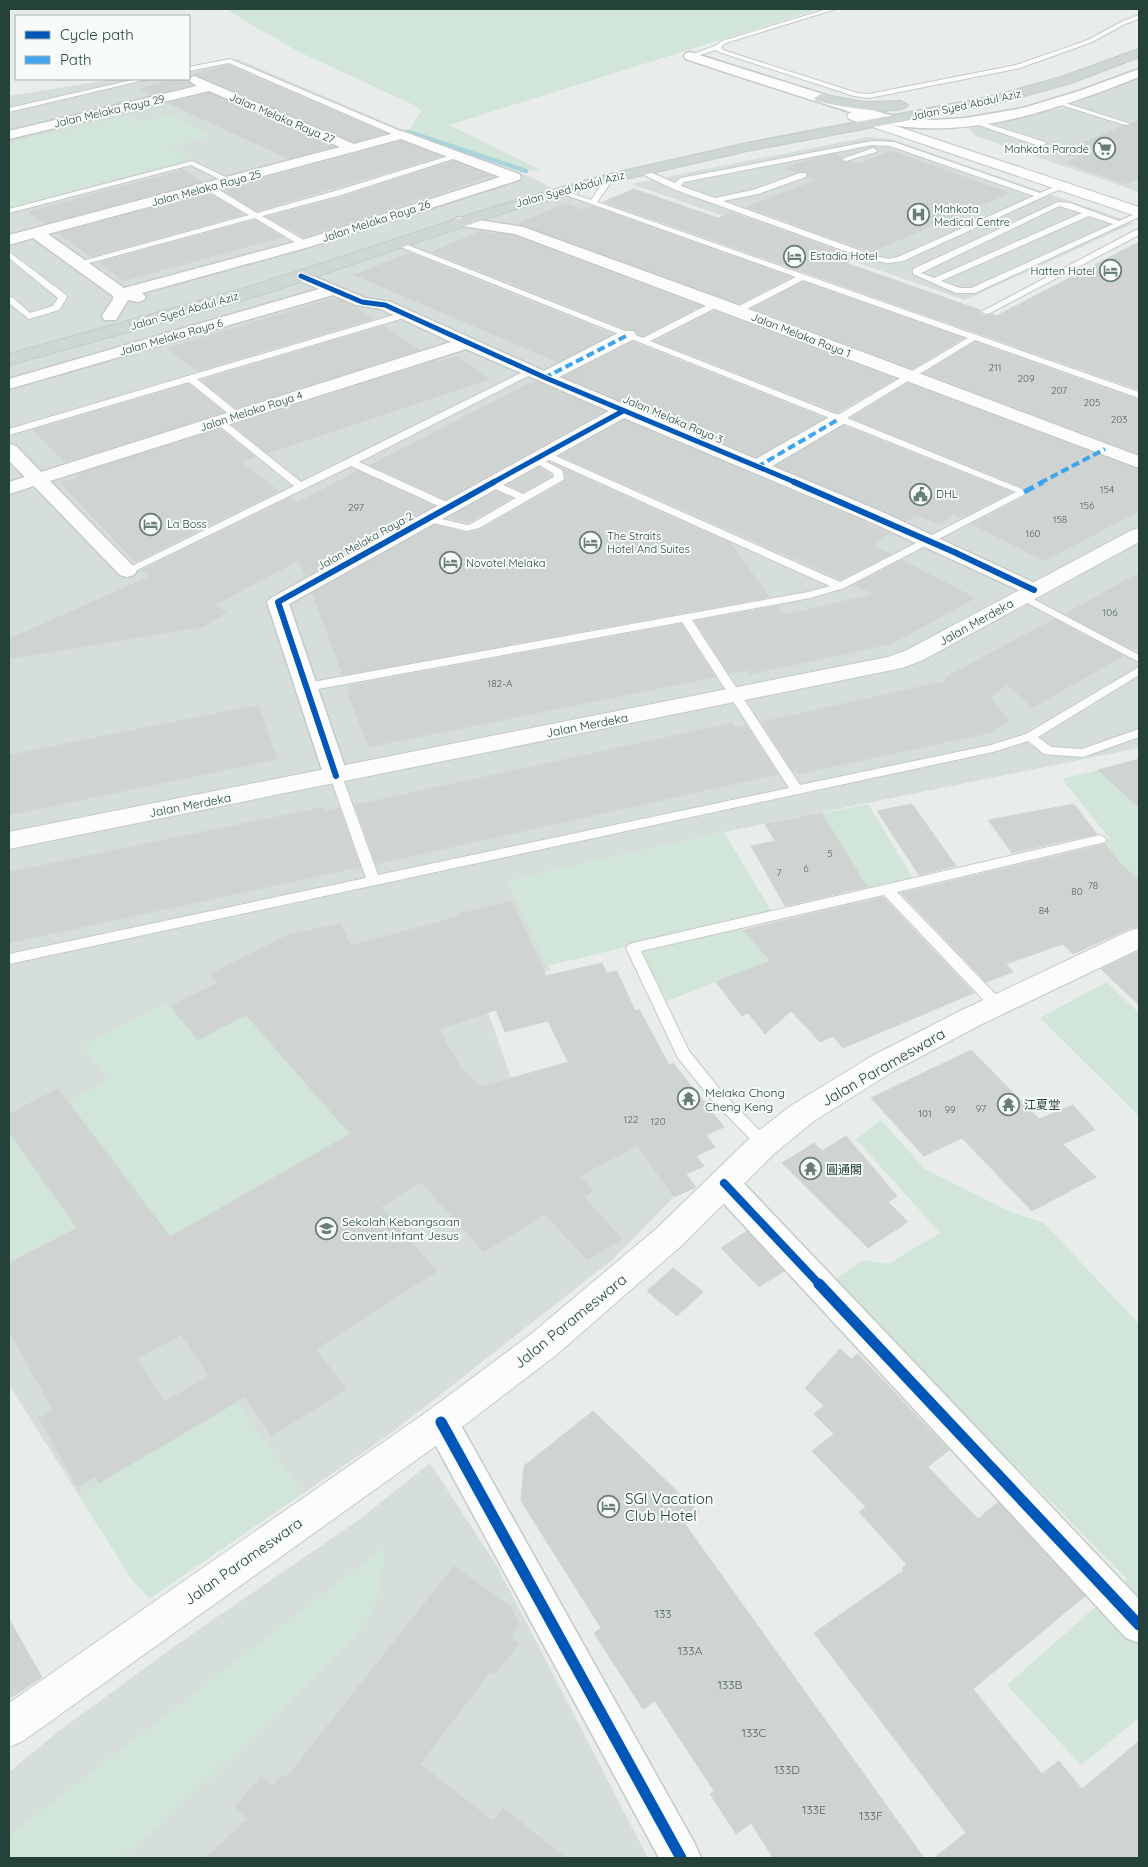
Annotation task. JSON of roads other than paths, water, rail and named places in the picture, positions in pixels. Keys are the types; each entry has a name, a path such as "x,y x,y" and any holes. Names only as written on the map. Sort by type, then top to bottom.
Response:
{"main road":[{"name":"Jalan Syed Abdul Aziz","path":"873,119 894,120 1034,90 1139,53"},
{"name":"Jalan Syed Abdul Aziz","path":"9,360 321,270 460,222 559,192 656,167 747,147 841,130 915,104 1014,83 1052,70"},
{"path":"816,99 864,106 915,104"},
{"path":"815,119 821,107 816,99"},
{"name":"Jalan Syed Abdul Aziz","path":"9,343 288,266 541,185 612,166 815,119 854,116"},
{"path":"854,116 873,119 913,136 1139,213"},
{"path":"939,124 934,129 936,136 969,155"},
{"path":"841,130 875,130 913,136"},
{"name":"Jalan Merdeka","path":"9,842 894,663 915,655 1139,534"},
{"name":"Jalan Parameswara","path":"9,1727 441,1422 543,1345 668,1238 764,1144 803,1114 882,1064 997,1005 1139,938"}],"street":[{"path":"690,56 873,119"},
{"path":"894,120 939,124 972,121 1060,103 1139,73"},
{"name":"Jalan Melaka Raya 27","path":"190,78 353,148"},
{"name":"Jalan Melaka Raya 29","path":"9,135 210,87"},
{"path":"816,99 854,116"},
{"name":"Jalan Melaka Raya 25","path":"9,240 402,135"},
{"name":"Jalan Melaka Raya 26","path":"121,294 304,244 514,177 402,135"},
{"name":"Jalan Melaka Raya 1","path":"460,222 518,230 738,310 1139,462"},
{"path":"36,233 121,294 165,299"},
{"path":"321,270 379,295 385,305"},
{"name":"Jalan Melaka Raya 3","path":"301,276 362,302 385,305 536,375 927,540 1028,593"},
{"name":"Jalan Melaka Raya 6","path":"9,384 334,290"},
{"path":"110,316 121,299 121,294"},
{"path":"536,375 636,338"},
{"name":"Jalan Melaka Raya 4","path":"9,488 466,343"},
{"name":"Jalan Melaka Raya 2","path":"336,776 278,602 623,411"},
{"path":"757,467 839,419"},
{"path":"9,450 127,571"},
{"path":"724,1183 1139,1626"},
{"path":"441,1422 680,1858"}],"lane":[{"path":"690,56 717,48 724,42 833,9"},
{"path":"717,48 721,51 856,96 869,96 1018,67 1090,41 1123,23 1139,17"},
{"path":"190,69 230,62 402,135"},
{"path":"9,110 141,80"},
{"path":"1060,103 1127,124"},
{"path":"972,121 1042,144"},
{"path":"640,171 679,183 854,146 872,143 891,144 1040,196"},
{"path":"846,159 891,144"},
{"path":"79,263 338,193 458,156"},
{"path":"9,211 192,163 230,181"},
{"path":"656,167 679,183 714,201 860,254 888,261 900,259 1063,186"},
{"path":"714,201 748,193 803,175"},
{"path":"592,203 610,178"},
{"path":"208,187 304,244"},
{"path":"559,192 955,328 975,337 1139,395"},
{"path":"1120,224 1058,204 916,271 917,274 959,291 972,291 1120,224 1139,213"},
{"path":"934,281 1089,213"},
{"path":"985,312 1139,232"},
{"path":"307,687 810,595 840,586 1024,492 397,244"},
{"path":"9,254 13,261 63,296 56,308 30,316 9,299"},
{"path":"738,310 802,277"},
{"path":"636,338 718,303"},
{"path":"9,432 404,315"},
{"path":"839,419 975,337"},
{"path":"127,571 536,375"},
{"path":"190,378 237,416"},
{"path":"219,421 300,487"},
{"path":"429,519 467,528 475,526 559,478 558,472 542,457"},
{"path":"542,457 840,586"},
{"path":"351,462 449,507"},
{"path":"492,484 523,498"},
{"path":"1028,593 1139,659"},
{"path":"685,618 796,789"},
{"path":"9,959 993,748 1030,737 1139,670"},
{"path":"1030,737 1048,751 1083,753 1139,733"},
{"path":"336,776 374,882"},
{"path":"764,1144 717,1096 683,1054 633,948 1100,839"},
{"path":"887,890 997,1005"}],"waterway":[{"path":"408,132 526,171"}],"place":[{"name":"Mahkota Parade","path":"1105,149"},
{"name":"Mahkota Medical Centre","path":"918,215"},
{"name":"Estadia Hotel","path":"794,256"},
{"name":"Hatten Hotel","path":"1111,271"},
{"name":"DHL","path":"920,494"},
{"name":"La Boss","path":"151,524"},
{"name":"The Straits Hotel And Suites","path":"591,542"},
{"name":"Novotel Melaka","path":"450,563"},
{"name":"Melaka Chong Cheng Keng","path":"689,1099"},
{"name":"江夏堂","path":"1008,1104"},
{"name":"圓通閣","path":"810,1169"},
{"name":"Sekolah Kebangsaan Convent Infant Jesus","path":"326,1228"},
{"name":"SGI Vacation Club Hotel","path":"609,1507"}]}
